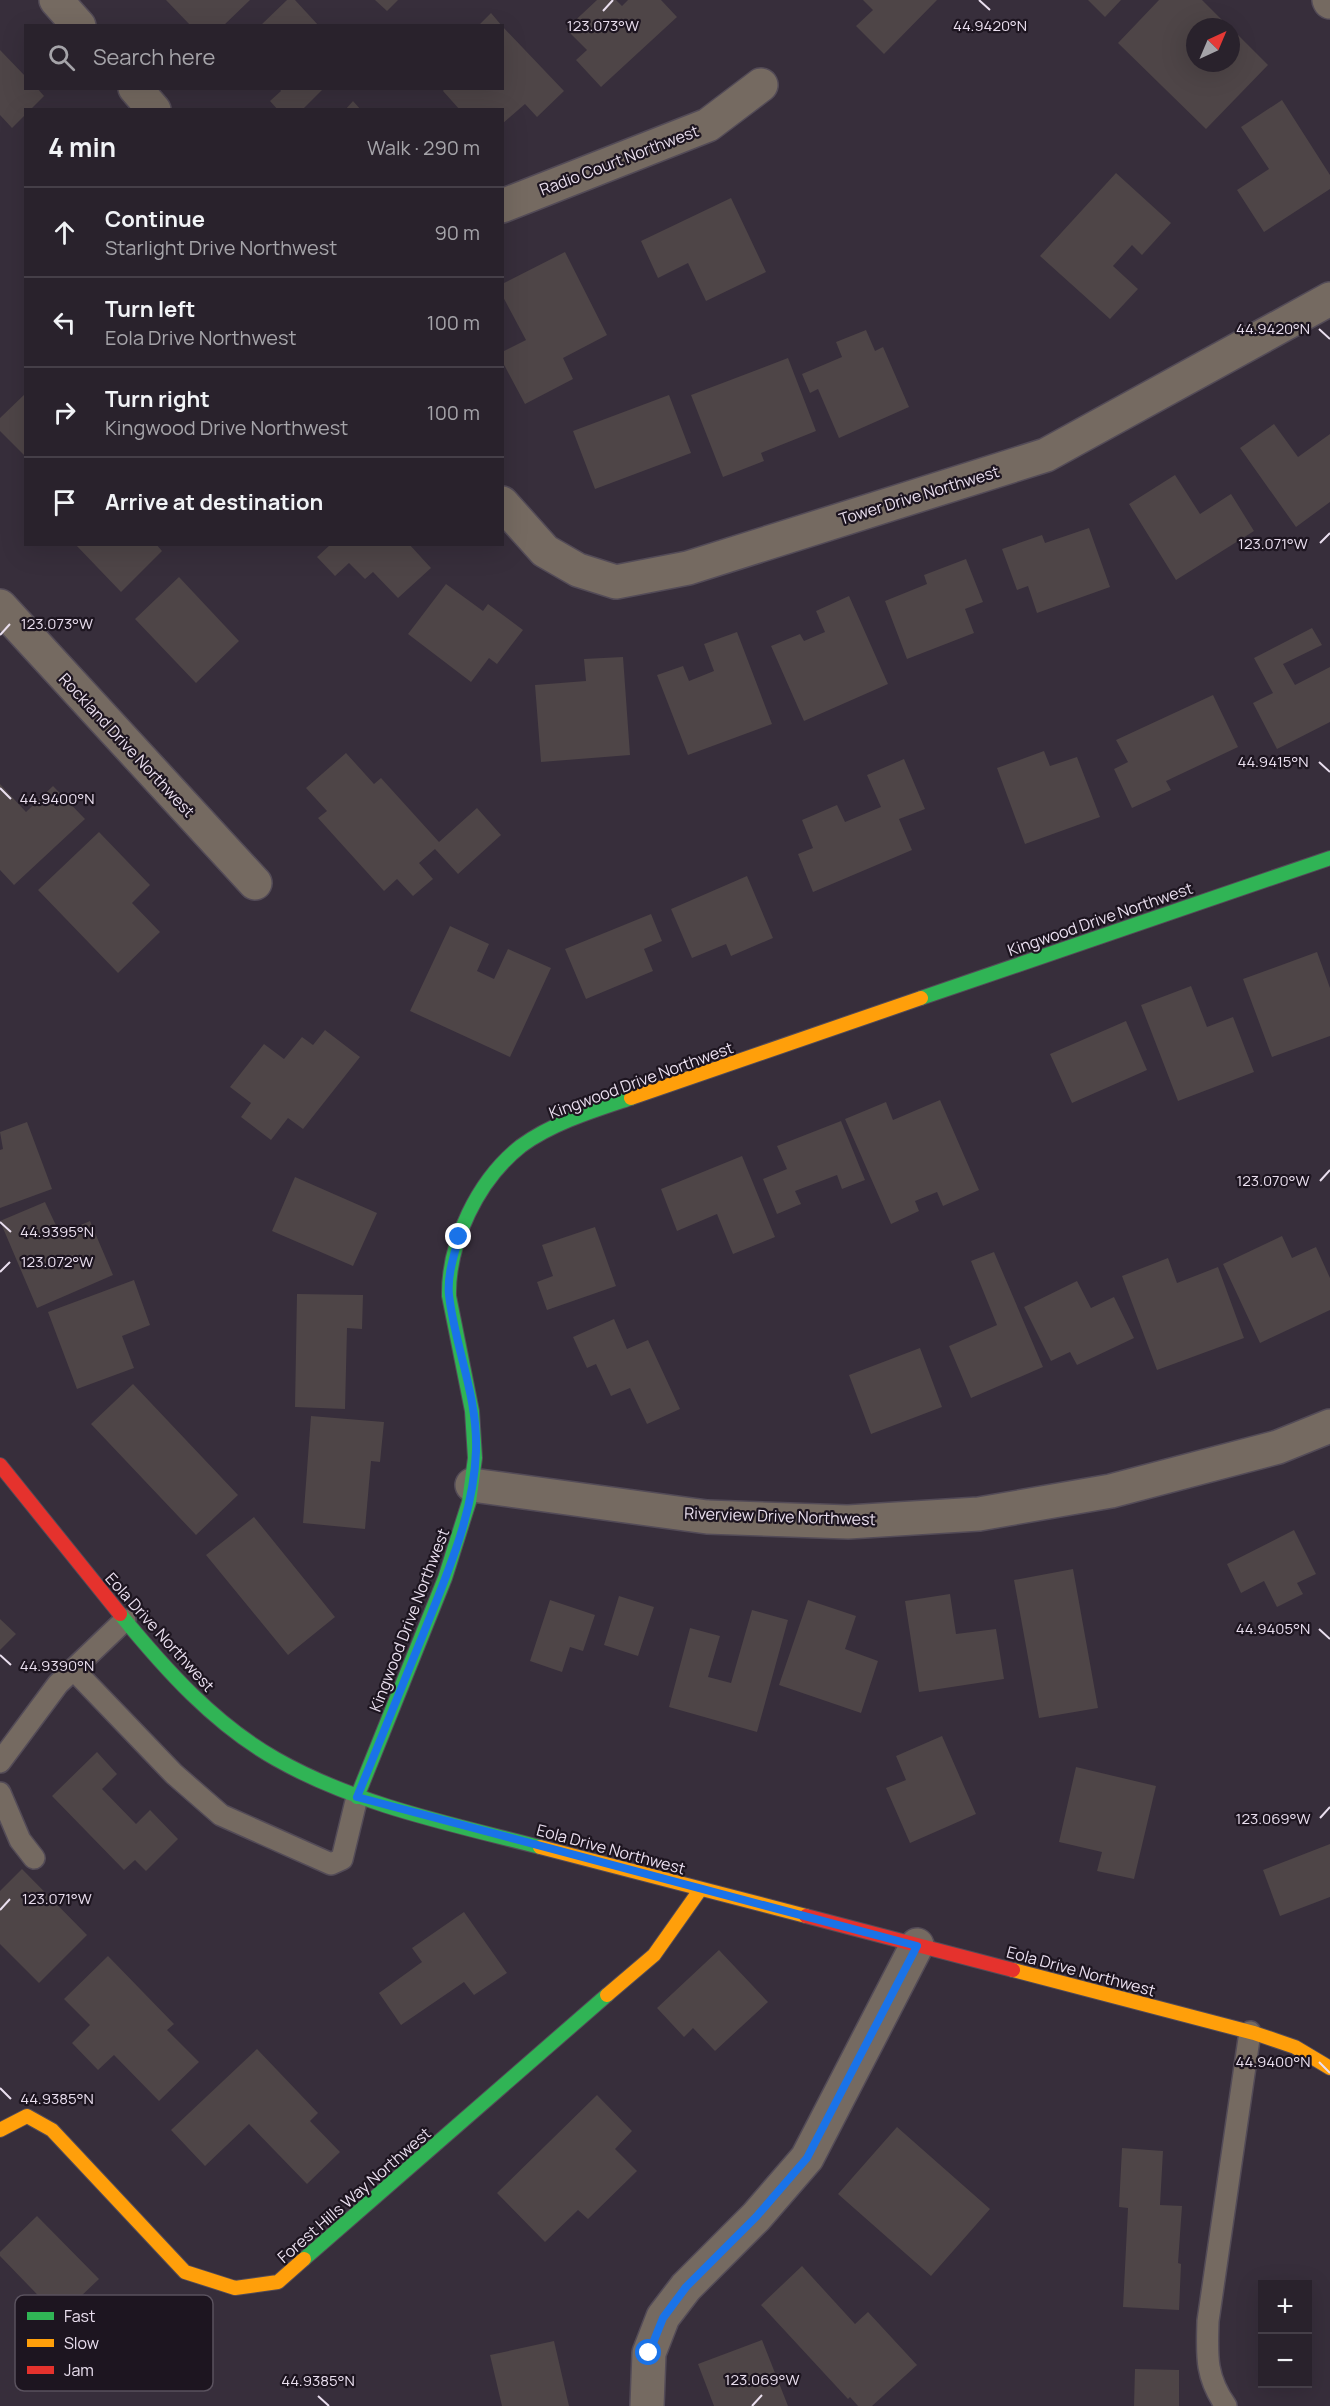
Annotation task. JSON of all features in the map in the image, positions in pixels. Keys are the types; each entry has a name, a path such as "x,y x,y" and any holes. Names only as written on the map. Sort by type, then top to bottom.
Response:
{"street":[{"path":"56,0 76,24"},
{"name":"Radio Court Northwest","path":"504,205 708,125 761,85"},
{"path":"137,90 152,108"},
{"name":"Tower Drive Northwest","path":"504,504 545,551 578,570 616,582 688,568 1046,455 1330,299"},
{"name":"Rockland Drive Northwest","path":"0,606 255,884"},
{"name":"Kingwood Drive Northwest","path":"357,1797 439,1594 460,1537 472,1485 476,1451 474,1412 449,1293 452,1264 459,1237 484,1188 500,1167 522,1146 552,1129 608,1106 1330,858"},
{"name":"Riverview Drive Northwest","path":"472,1485 707,1516 848,1522 979,1514 1111,1491 1278,1447 1330,1426"},
{"name":"Eola Drive Northwest","path":"0,1465 125,1620 203,1705 259,1749 303,1774 357,1797 700,1890 1250,2032 1295,2047 1330,2068"},
{"name":"Forest Hills Way Northwest","path":"0,2130 27,2116 52,2130 185,2272 235,2288 278,2282 654,1955 700,1890"},
{"path":"647,2406 649,2353 663,2318 686,2287 756,2217 807,2158 917,1946"}],"lane":[{"path":"0,1762 58,1684 125,1620"},
{"path":"73,1669 174,1774 221,1815 284,1844 331,1864 342,1859 357,1797"},
{"path":"0,1793 20,1840 34,1858"},
{"path":"1226,2406 1214,2389 1207,2358 1208,2321 1250,2032"}],"building":[{"path":"166,0 250,0 225,24 189,24"},
{"path":"287,0 295,0 317,24 262,24"},
{"path":"375,0 398,0 387,11"},
{"path":"597,0 616,0 622,6 628,0 661,0 677,17 601,87 576,60 587,50 566,29"},
{"path":"863,0 937,0 884,54 856,26 873,10"},
{"path":"1088,0 1121,0 1105,17"},
{"path":"1159,0 1202,0 1220,18 1186,18 1186,72 1240,72 1240,37 1268,65 1206,129 1118,43"},
{"path":"491,13 500,24 480,24"},
{"path":"504,28 564,91 537,117 525,104 504,122 504,108 458,108 443,91 504,90"},
{"path":"0,50 24,75 24,90 39,90 44,96 32,108 24,108 24,116 12,128 0,115"},
{"path":"322,90 304,108 276,108 270,101 281,91"},
{"path":"1282,100 1330,175 1330,189 1264,232 1237,190 1269,169 1241,127"},
{"path":"353,101 359,108 347,108"},
{"path":"1116,173 1171,223 1142,255 1132,245 1113,266 1138,289 1110,319 1040,256"},
{"path":"731,198 766,272 706,301 688,263 658,278 641,241"},
{"path":"565,252 607,335 563,358 573,379 525,404 504,365 504,351 526,340 504,299 504,283"},
{"path":"866,330 875,351 883,347 909,407 839,438 818,389 810,393 802,374 842,357 836,342"},
{"path":"788,358 816,431 761,453 764,461 723,477 691,395"},
{"path":"24,395 24,455 0,431 0,418"},
{"path":"669,395 691,453 595,489 573,431"},
{"path":"1274,424 1298,457 1330,434 1330,502 1296,527 1240,448"},
{"path":"1175,475 1200,514 1231,494 1254,531 1176,580 1129,504"},
{"path":"1089,528 1110,587 1037,613 1028,586 1017,590 1002,549 1042,535 1045,543"},
{"path":"77,546 158,546 162,551 121,592"},
{"path":"329,546 411,546 431,568 398,598 373,572 365,579 349,563 335,576 317,557"},
{"path":"966,559 983,602 965,609 974,633 907,659 885,601 927,584 924,575"},
{"path":"179,577 239,641 196,683 135,619"},
{"path":"446,584 483,611 488,604 523,630 497,664 489,658 471,682 408,634"},
{"path":"849,596 888,684 804,721 771,646 800,634 804,641 825,632 816,611"},
{"path":"1312,628 1322,645 1283,664 1295,685 1330,667 1330,722 1277,749 1253,703 1273,693 1254,658"},
{"path":"737,632 772,724 688,755 657,675 683,666 689,681 714,671 704,644"},
{"path":"623,657 630,755 541,762 535,685 586,681 584,659"},
{"path":"1213,695 1238,747 1166,781 1171,790 1132,808 1114,769 1128,762 1116,740"},
{"path":"1044,751 1050,766 1077,757 1100,817 1025,844 997,768"},
{"path":"346,753 374,784 381,778 439,842 477,808 501,835 458,874 435,849 419,863 433,879 413,896 397,879 384,891 318,818 327,811 306,788"},
{"path":"904,759 925,809 899,819 912,850 813,892 798,854 813,848 802,820 837,805 845,822 881,807 867,775"},
{"path":"0,784 26,812 53,786 85,819 14,885 0,870"},
{"path":"99,832 150,885 132,903 160,932 118,973 38,890"},
{"path":"747,876 773,938 731,956 726,944 692,958 671,909"},
{"path":"651,914 662,941 644,949 653,971 586,999 565,949"},
{"path":"450,926 489,944 477,971 494,979 508,949 551,968 510,1057 410,1011"},
{"path":"1317,952 1330,988 1330,1036 1272,1057 1243,979"},
{"path":"1191,986 1207,1027 1233,1017 1254,1072 1178,1101 1141,1005"},
{"path":"1126,1021 1147,1070 1072,1103 1050,1054"},
{"path":"325,1030 360,1057 303,1129 288,1118 271,1140 241,1117 251,1103 230,1087 264,1044 284,1059 302,1037 313,1045"},
{"path":"940,1100 979,1190 943,1206 937,1192 915,1201 919,1211 891,1224 845,1119 886,1102 893,1120"},
{"path":"841,1121 865,1180 842,1189 837,1175 795,1191 801,1204 777,1214 763,1179 787,1169 777,1146"},
{"path":"27,1122 52,1189 0,1208 0,1150 3,1149 0,1132"},
{"path":"742,1156 775,1237 733,1254 717,1214 677,1231 661,1189"},
{"path":"295,1177 377,1213 353,1266 272,1231"},
{"path":"45,1202 60,1234 90,1221 113,1275 37,1308 0,1221"},
{"path":"595,1227 616,1286 547,1310 537,1282 553,1276 542,1245"},
{"path":"1282,1236 1292,1258 1316,1247 1330,1278 1330,1310 1260,1343 1223,1264"},
{"path":"994,1252 1043,1367 971,1398 949,1346 997,1325 971,1261"},
{"path":"1168,1258 1177,1283 1218,1267 1244,1338 1157,1370 1122,1276"},
{"path":"134,1280 150,1325 122,1336 134,1368 77,1389 48,1312"},
{"path":"1077,1281 1091,1308 1114,1297 1134,1338 1077,1365 1070,1352 1051,1361 1024,1307"},
{"path":"297,1294 363,1295 362,1329 347,1328 345,1409 295,1407"},
{"path":"614,1319 627,1349 648,1340 680,1409 647,1424 630,1388 611,1396 596,1364 587,1368 573,1337"},
{"path":"920,1348 942,1407 871,1434 849,1375"},
{"path":"133,1384 238,1495 196,1535 91,1424"},
{"path":"311,1416 384,1422 380,1462 371,1461 365,1529 303,1523"},
{"path":"254,1517 335,1617 288,1655 206,1555"},
{"path":"1294,1530 1316,1574 1297,1583 1303,1594 1277,1607 1264,1581 1241,1593 1227,1564"},
{"path":"1073,1569 1098,1708 1039,1718 1014,1580"},
{"path":"950,1594 956,1634 996,1629 1004,1679 919,1692 905,1601"},
{"path":"619,1596 654,1607 638,1656 604,1645"},
{"path":"550,1600 595,1615 583,1651 570,1647 562,1672 530,1661"},
{"path":"808,1600 856,1616 845,1649 878,1661 861,1713 779,1685"},
{"path":"752,1610 788,1620 757,1732 669,1707 690,1628 720,1636 708,1677 731,1683"},
{"path":"0,1619 16,1634 0,1650"},
{"path":"942,1736 976,1814 910,1843 886,1788 906,1780 896,1756"},
{"path":"97,1752 117,1774 102,1789 136,1824 150,1810 178,1839 146,1871 135,1860 124,1870 52,1796"},
{"path":"1076,1767 1156,1786 1134,1879 1097,1871 1102,1852 1059,1842"},
{"path":"1330,1844 1330,1897 1280,1916 1263,1870"},
{"path":"22,1869 87,1935 39,1983 0,1944 0,1891"},
{"path":"464,1912 507,1973 474,1995 464,1982 401,2025 379,1993 422,1962 412,1948"},
{"path":"719,1950 768,2002 715,2051 693,2028 684,2037 657,2008"},
{"path":"108,1956 174,2024 167,2030 199,2062 159,2101 114,2055 98,2070 72,2043 90,2025 64,1999"},
{"path":"257,2049 318,2113 310,2121 340,2152 307,2184 249,2124 205,2166 171,2130"},
{"path":"597,2095 632,2131 615,2149 637,2171 588,2219 578,2210 545,2242 497,2193"},
{"path":"897,2127 990,2209 931,2276 838,2194"},
{"path":"1122,2148 1163,2151 1160,2205 1182,2206 1178,2263 1181,2264 1179,2310 1123,2307 1128,2208 1119,2207"},
{"path":"37,2216 99,2279 82,2295 38,2295 0,2256 0,2252"},
{"path":"802,2266 855,2324 868,2312 917,2365 872,2406 858,2406 850,2397 848,2399 761,2305"},
{"path":"762,2340 788,2406 714,2406 698,2364"},
{"path":"554,2341 569,2406 502,2406 490,2355"},
{"path":"1135,2369 1179,2370 1179,2406 1134,2406"}],"traffic: fast":[{"path":"921,998 1330,858"},
{"path":"357,1797 445,1578 469,1502 475,1458 472,1411 449,1296 450,1275 460,1234 468,1214 491,1176 521,1146 546,1130 631,1098"},
{"path":"120,1614 173,1675 211,1712 253,1745 276,1759 307,1775 372,1801 405,1812 540,1847"},
{"path":"304,2259 607,1995"}],"traffic: slow":[{"path":"631,1098 921,998"},
{"path":"540,1847 806,1916"},
{"path":"607,1995 654,1955 700,1890"},
{"path":"1013,1970 1254,2033 1295,2047 1330,2068"},
{"path":"0,2130 27,2116 52,2130 185,2272 235,2288 278,2282 304,2259"}],"traffic: jam":[{"path":"0,1465 120,1614"},
{"path":"806,1916 1013,1970"}],"route":[{"path":"459,1237 452,1264 449,1293 474,1412 476,1451 472,1485 460,1537 439,1594 357,1797 917,1946 807,2158 756,2217 686,2287 663,2318 649,2353"}]}
